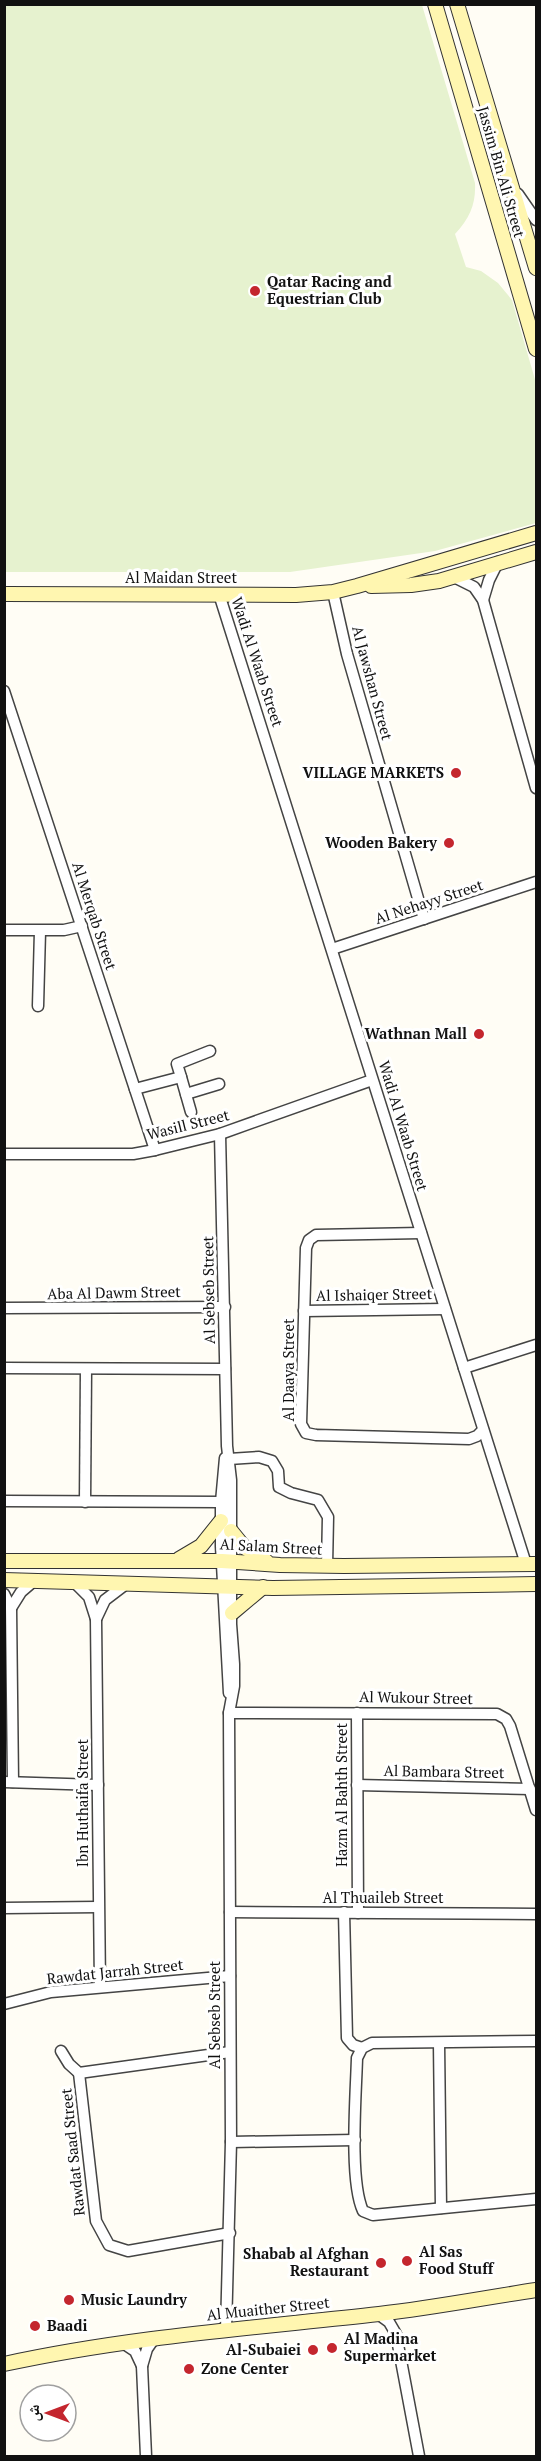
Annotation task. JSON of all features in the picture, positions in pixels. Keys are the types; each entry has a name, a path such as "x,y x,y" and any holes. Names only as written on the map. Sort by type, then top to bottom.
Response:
{"street":[{"name":"Jassim Bin Ali Street","path":"435,4 537,349"},
{"name":"Jassim Bin Ali Street","path":"457,4 537,268"},
{"path":"512,184 525,206 537,220"},
{"name":"Al Maidan Street","path":"4,594 296,595 333,592 537,533"},
{"name":"Al Maidan Street","path":"357,586 411,585 454,577 498,562 534,554"},
{"path":"483,600 498,562"},
{"path":"454,577 474,587 483,600 537,788"},
{"name":"Al Jawshan Street","path":"333,592 347,654 424,919"},
{"name":"Wadi Al Waab Street","path":"219,594 483,1430 531,1564"},
{"name":"Al Merqab Street","path":"4,692 155,1150"},
{"name":"Al Nehayy Street","path":"332,949 537,882"},
{"path":"4,930 40,931 82,926"},
{"path":"38,1006 40,931"},
{"path":"191,1112 177,1064 210,1051"},
{"path":"135,1089 181,1077"},
{"name":"Wasill Street","path":"4,1155 133,1154 155,1150 220,1134 372,1080"},
{"path":"186,1094 219,1084"},
{"name":"Al Sebseb Street","path":"220,1134 226,1446 221,1502 226,1526"},
{"name":"Al Daaya Street","path":"421,1233 316,1235 309,1240 306,1248 302,1424 306,1433 469,1439 477,1436 483,1430"},
{"name":"Aba Al Dawm Street","path":"4,1308 225,1306"},
{"name":"Al Ishaiqer Street","path":"304,1311 445,1309"},
{"path":"464,1368 537,1345"},
{"path":"4,1368 225,1369"},
{"path":"85,1502 86,1369"},
{"name":"Al Sebseb Street","path":"226,1446 229,1459 226,1526 226,1676 230,1700"},
{"path":"229,1459 259,1457 272,1461 278,1471 279,1487 291,1493 318,1500 328,1516 327,1566"},
{"path":"4,1502 221,1502"},
{"path":"173,1562 201,1546 226,1526 244,1547 271,1564"},
{"name":"Al Salam Street","path":"4,1562 227,1561 327,1566 531,1564"},
{"path":"4,1580 263,1587 537,1584"},
{"path":"11,1608 21,1592 35,1581"},
{"name":"Ibn Huthaifa Street","path":"75,1583 89,1597 96,1619 100,1987"},
{"path":"96,1619 105,1600 121,1586 129,1583"},
{"name":"Al Sebseb Street","path":"226,2330 231,2142 229,1713 234,1676 232,1613 227,1586"},
{"path":"232,1613 263,1587"},
{"path":"4,1594 11,1608 8,1782 99,1785"},
{"name":"Al Wukour Street","path":"229,1713 497,1714 506,1719 510,1726 537,1810"},
{"name":"Hazm Al Bahth Street","path":"357,1713 358,1912"},
{"name":"Al Bambara Street","path":"357,1785 530,1789"},
{"path":"4,1908 98,1907"},
{"name":"Al Thuaileb Street","path":"230,1912 537,1914"},
{"path":"344,1912 347,2038 353,2045 362,2048"},
{"name":"Rawdat Jarrah Street","path":"4,2004 51,1992 230,1976"},
{"path":"537,2041 372,2043 362,2048 357,2058 355,2140 357,2199 363,2211 373,2215 537,2199"},
{"path":"439,2043 441,2208"},
{"name":"Rawdat Saad Street","path":"61,2051 69,2064 79,2073 96,2221 109,2245 128,2251 230,2233"},
{"name":"Rawdat Saad Street","path":"79,2073 230,2052"},
{"path":"231,2142 355,2140"},
{"name":"Al Muaither Street","path":"4,2364 123,2343 378,2314 537,2290"},
{"path":"396,2334 409,2310"},
{"path":"378,2314 389,2322 396,2334 419,2457"},
{"path":"146,2457 142,2366 147,2349 154,2339"},
{"path":"123,2343 135,2351 142,2366"}],"green space":[{"name":"Qatar Racing and Equestrian Club","path":"5,4 422,5 475,183 471,210 455,234 466,267 481,271 498,283 512,300 536,383 536,523 435,551 290,572 5,572"}],"place":[{"name":"Qatar Racing and Equestrian Club","path":"255,291"},
{"name":"VILLAGE MARKETS","path":"456,773"},
{"name":"Wooden Bakery","path":"449,843"},
{"name":"Wathnan Mall","path":"479,1034"},
{"name":"Al Sas Food Stuff","path":"407,2261"},
{"name":"Shabab al Afghan Restaurant","path":"381,2263"},
{"name":"Music Laundry","path":"69,2300"},
{"name":"Baadi","path":"35,2326"},
{"name":"Al Madina Supermarket","path":"332,2348"},
{"name":"Al-Subaiei","path":"313,2350"},
{"name":"Zone Center","path":"189,2369"}]}
